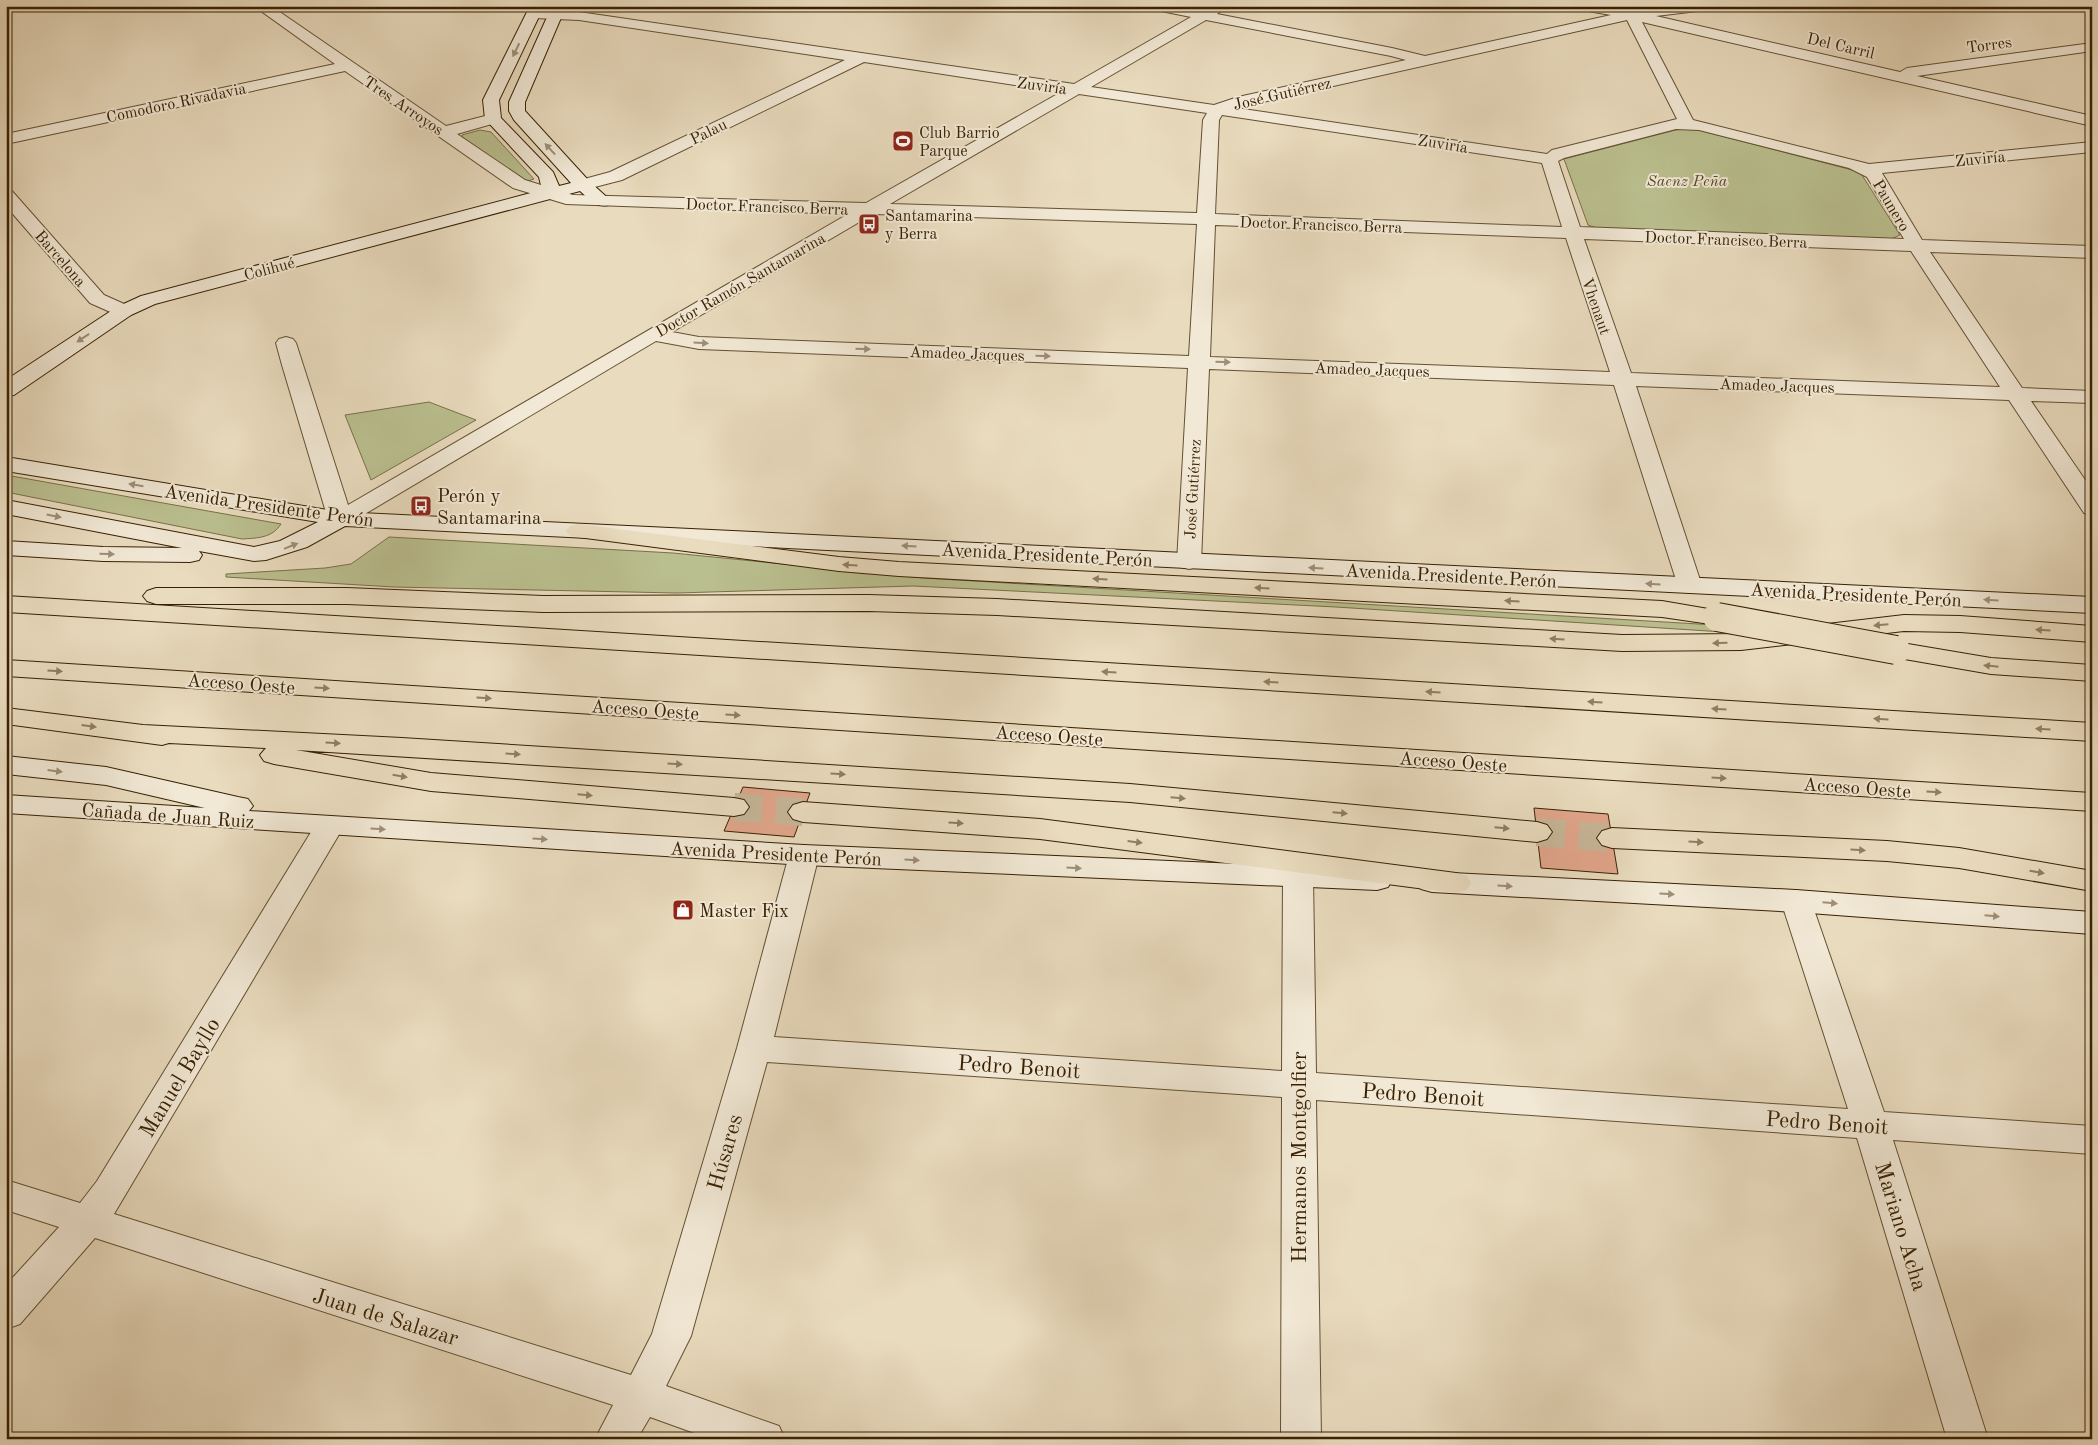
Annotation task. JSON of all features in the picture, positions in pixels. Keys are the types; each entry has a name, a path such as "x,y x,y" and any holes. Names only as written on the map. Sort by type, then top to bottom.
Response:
{"highway":[{"path":"578,531 839,564 889,568 1662,609 1717,617 1991,666 2092,673"},
{"path":"6,596 346,596 543,604 878,603 1007,608 1622,643 1741,642 1904,623 1960,624 2092,634"},
{"path":"6,604 2092,732"},
{"name":"Acceso Oeste","path":"6,668 2092,802"},
{"path":"6,716 145,734 431,782 734,807"},
{"path":"145,734 402,747 1130,793 1537,832"},
{"path":"803,812 1040,829 1456,883"},
{"path":"1612,838 1887,851 1959,858 2092,881"}],"street":[{"path":"6,8 14,6"},
{"path":"1156,6 1392,52 1422,60"},
{"name":"Doctor Ramón Santamarina","path":"243,553 262,554 286,549 340,519 653,334 1220,6"},
{"name":"Del Carril","path":"1582,6 1629,11 2092,121"},
{"name":"José Gutiérrez","path":"1189,562 1204,219 1211,120 1217,109 1238,102 1629,11 1706,6"},
{"path":"266,9 293,8"},
{"name":"Tres Arroyos","path":"266,9 519,184 552,193"},
{"path":"535,10 491,100 493,119 547,176 552,193"},
{"name":"Zuviría","path":"535,10 558,11 589,18 1217,109 1550,160"},
{"path":"558,11 518,102 517,110 520,117 583,185 602,201"},
{"path":"1550,160 1558,154 1686,123 1629,11"},
{"name":"Torres","path":"1892,75 2092,47"},
{"name":"Palau","path":"552,193 616,176 861,58"},
{"name":"Comodoro Rivadavia","path":"6,139 346,66"},
{"path":"444,132 493,119"},
{"name":"Paunero","path":"1686,123 1854,164 1868,169 1874,174 1916,245 2092,508"},
{"name":"Zuviría","path":"1868,169 2092,147"},
{"name":"Vhenaut","path":"1550,160 1572,233 1623,379 1690,586"},
{"name":"Doctor Francisco Berra","path":"552,193 572,200 1204,219 2092,252"},
{"name":"Colihué","path":"6,390 124,311 148,300 552,193"},
{"name":"Barcelona","path":"6,195 97,299 124,311"},
{"name":"Amadeo Jacques","path":"653,334 699,344 2092,397"},
{"path":"286,343 296,381 328,476 340,519"},
{"name":"Avenida Presidente Perón","path":"6,464 340,519 2092,605"},
{"path":"6,507 243,553"},
{"path":"6,548 120,554 243,553"},
{"path":"6,765 106,776 329,826"},
{"name":"Cañada de Juan Ruiz","path":"6,804 329,826"},
{"name":"Avenida Presidente Perón","path":"329,826 804,855 1456,883 1796,901 2092,923"},
{"name":"Manuel Bayllo","path":"6,1312 87,1222 110,1191 329,826"},
{"name":"Húsares","path":"615,1439 671,1336 754,1048 804,855"},
{"name":"Hermanos Montgolfier","path":"1298,876 1301,1439"},
{"name":"Mariano Acha","path":"1796,901 1871,1125 1968,1439"},
{"name":"Pedro Benoit","path":"754,1048 2092,1140"},
{"name":"Juan de Salazar","path":"6,1195 640,1396 765,1439"}],"green space":[{"name":"Saenz Peña","path":"1687,127 1860,172 1900,235 1891,239 1599,229 1588,225 1564,159"},
{"path":"480,130 491,132 534,179 527,181 462,137 462,135"},
{"path":"429,402 476,420 371,480 345,415"},
{"path":"6,475 281,524 269,535 259,538 242,539 6,492"},
{"path":"389,537 673,553 923,578 1749,627 1739,633 1336,607 913,586 677,593 394,587 226,577 226,574 325,568 351,564"}],"building":[{"path":"743,787 810,793 794,837 724,831"},
{"path":"1534,808 1608,814 1618,874 1541,868"}],"tunnel":[{"path":"734,807 803,812"},
{"path":"1537,832 1612,838"}],"place":[{"name":"Club Barrio Parque","path":"903,141"},
{"name":"Santamarina y Berra","path":"869,224"},
{"name":"Perón y Santamarina","path":"421,506"},
{"name":"Master Fix","path":"683,910"}]}
